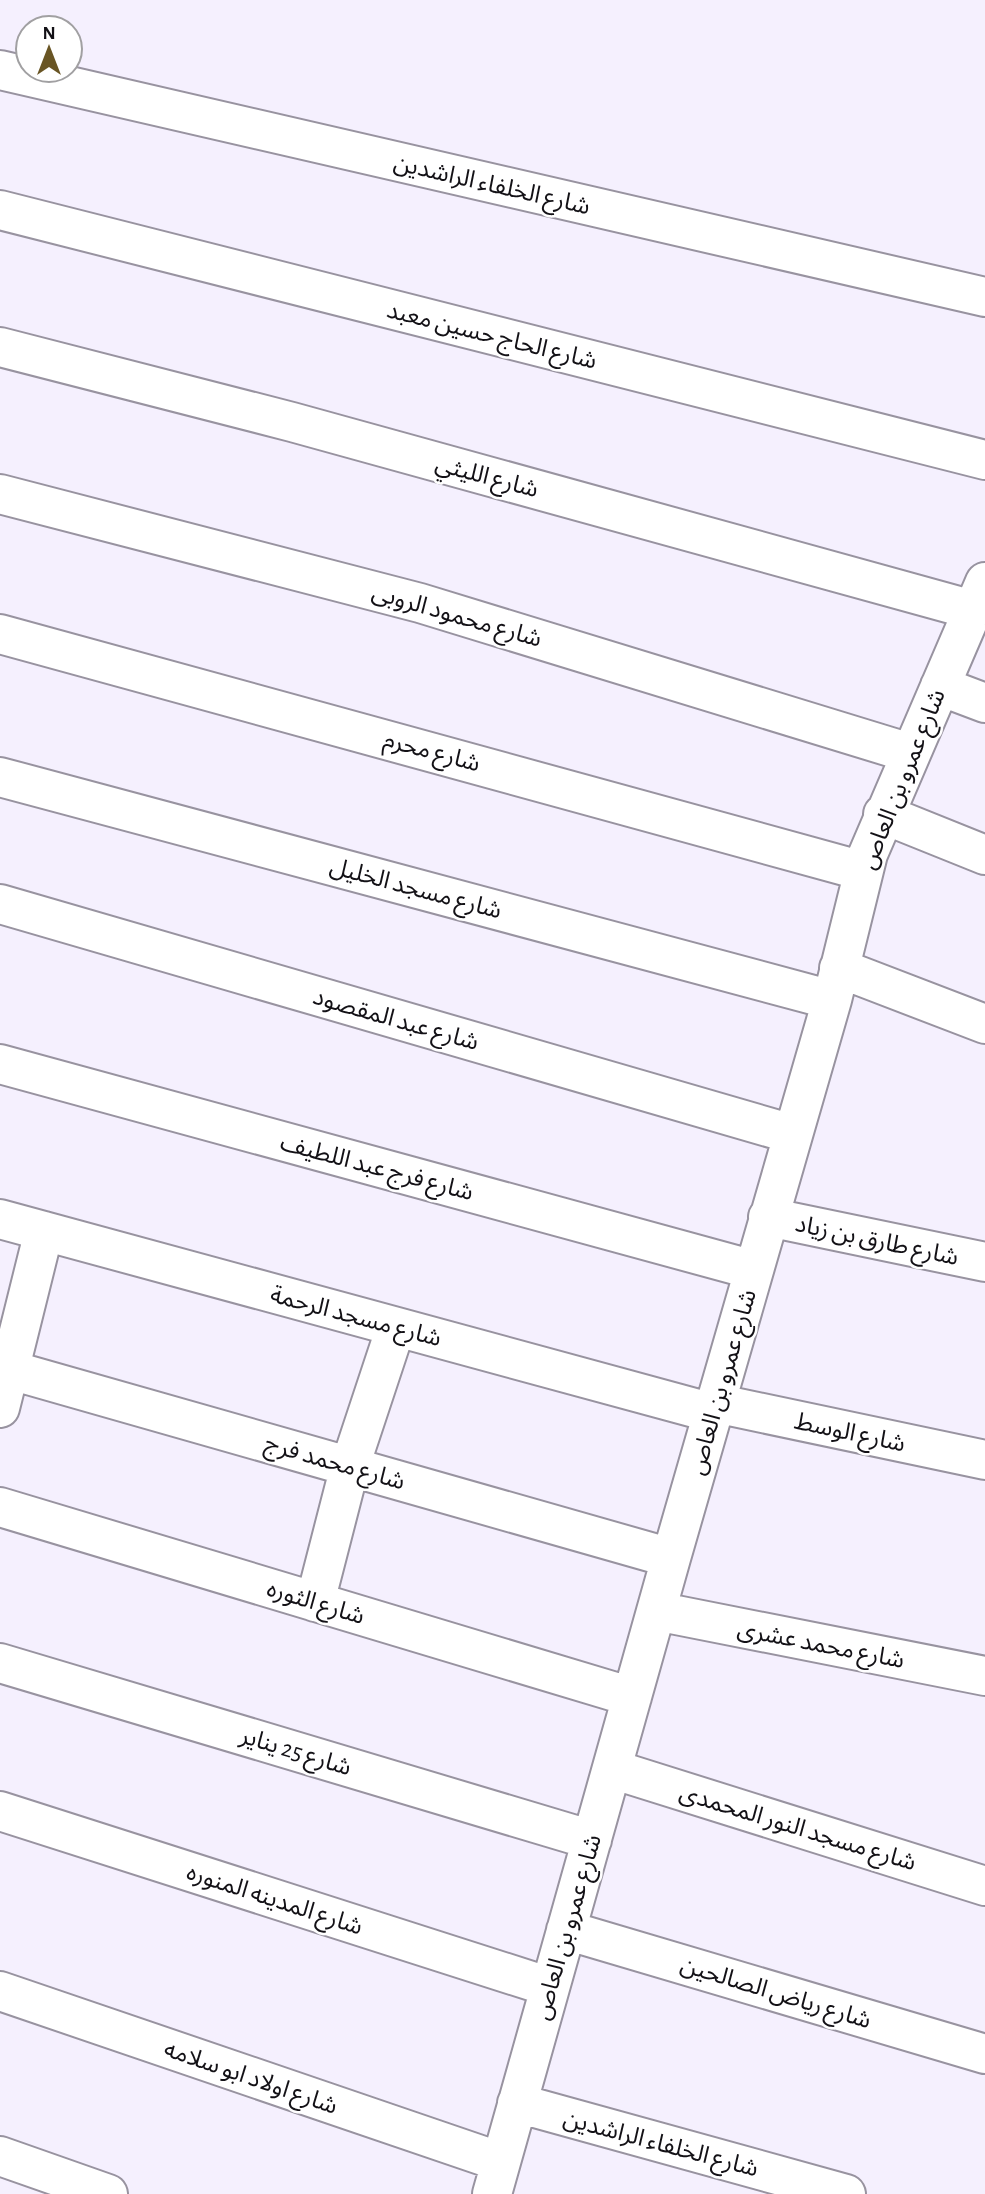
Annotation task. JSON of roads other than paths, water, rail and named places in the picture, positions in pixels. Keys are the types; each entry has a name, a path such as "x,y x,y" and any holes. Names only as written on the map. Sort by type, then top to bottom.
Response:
{"street":[{"name":"شارع الخلفاء الراشدين","path":"0,70 985,297"},
{"name":"شارع الحاج حسين معبد","path":"0,210 985,460"},
{"name":"شارع الليثي","path":"0,347 979,596"},
{"name":"شارع محمود الروبى","path":"0,494 421,603 910,754"},
{"name":"شارع عمرو بن العاص","path":"497,2178 793,1134 863,871 883,814 979,596"},
{"name":"شارع محرم","path":"0,634 863,871"},
{"path":"940,686 985,703"},
{"name":"شارع مسجد الخليل","path":"0,777 835,984 985,1024"},
{"path":"883,814 985,855"},
{"name":"شارع عبد المقصود","path":"0,904 793,1134"},
{"name":"شارع فرج عبد اللطيف","path":"0,1064 754,1270"},
{"name":"شارع طارق بن زياد","path":"768,1217 985,1262"},
{"name":"شارع مسجد الرحمة","path":"0,1219 396,1327 714,1408"},
{"path":"0,1408 5,1368 44,1231"},
{"path":"315,1602 349,1466 396,1327"},
{"name":"شارع محمد فرج","path":"5,1368 671,1558"},
{"name":"شارع الوسط","path":"714,1408 985,1460"},
{"name":"شارع الثوره","path":"0,1507 632,1697"},
{"name":"شارع محمد عشرى","path":"656,1611 985,1676"},
{"name":"شارع 25 يناير","path":"0,1663 592,1840"},
{"name":"شارع مسجد النور المحمدى","path":"612,1769 985,1886"},
{"name":"شارع المدينه المنوره","path":"0,1811 550,1987"},
{"name":"شارع رياض الصالحين","path":"566,1930 985,2054"},
{"name":"شارع اولاد ابو سلامه","path":"0,1991 497,2178"},
{"name":"شارع الخلفاء الراشدين","path":"517,2103 846,2194"},
{"path":"0,2156 108,2194"}]}
